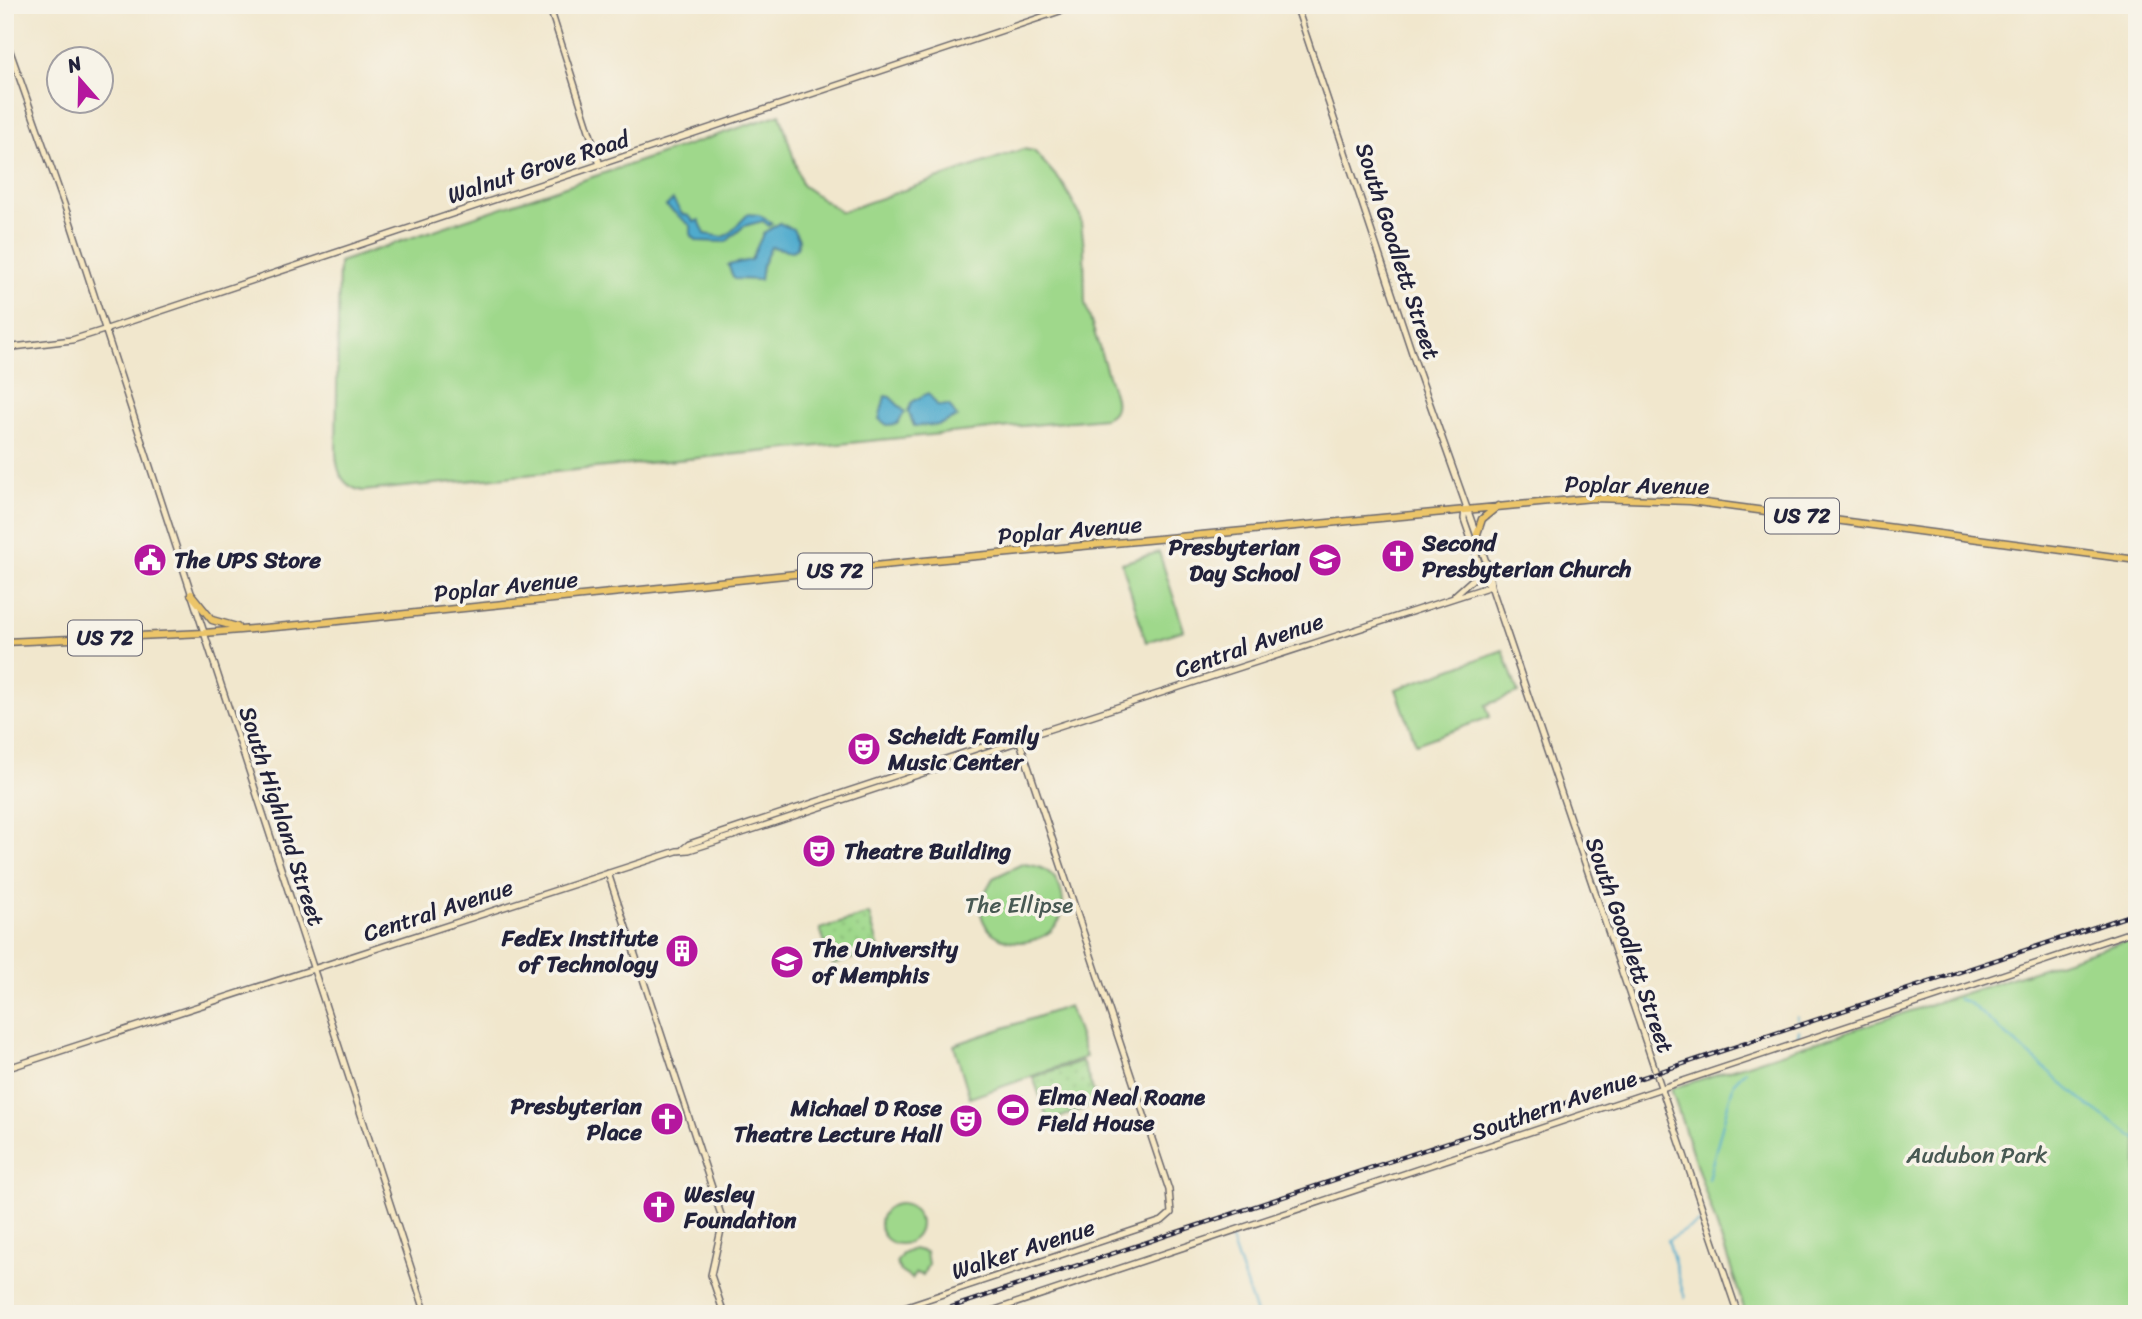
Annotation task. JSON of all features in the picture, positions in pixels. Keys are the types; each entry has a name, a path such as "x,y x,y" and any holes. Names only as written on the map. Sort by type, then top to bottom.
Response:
{"main road":[{"path":"549,5 600,165"},
{"name":"Walnut Grove Road","path":"5,348 72,340 104,330 1078,5"},
{"name":"South Goodlett Street","path":"1296,5 1465,508 1477,534 1489,570 1491,586 1738,1314"},
{"name":"South Highland Street","path":"5,37 70,221 426,1314"},
{"name":"Poplar Avenue","path":"5,642 204,633 1465,508 1593,498 1690,501 2137,560"},
{"path":"1477,534 1482,519 1499,505"},
{"name":"South Goodlett Street","path":"1465,508 1464,519 1478,562 1485,580 1491,586"},
{"path":"1447,600 1470,584 1478,562"},
{"name":"Central Avenue","path":"5,1069 683,849 690,850 1014,743 1019,739 1491,586"},
{"path":"191,594 212,620 246,629"},
{"name":"Walker Avenue","path":"883,1314 1162,1221 1171,1213 1169,1190 1019,739"},
{"path":"608,873 723,1221 711,1275 724,1314"},
{"name":"Southern Avenue","path":"983,1314 2137,930"}],"green space":[{"path":"780,114 802,185 841,212 1023,149 1034,151 1063,184 1080,215 1084,247 1085,303 1114,394 1113,412 1104,418 363,491 345,482 339,472 336,453 339,262"},
{"path":"1159,552 1184,630 1146,642 1122,563"},
{"path":"1503,650 1518,693 1486,705 1490,717 1416,744 1396,689"},
{"name":"The Ellipse","path":"1022,864 1040,868 1054,877 1060,888 1063,909 1056,925 1044,936 1028,941 1010,941 995,935 984,921 980,901 993,878"},
{"path":"869,914 879,949 833,965 820,929"},
{"name":"Audubon Park","path":"2137,937 2137,1314 1746,1314 1671,1089"},
{"path":"1069,1006 1086,1057 970,1098 954,1045"},
{"path":"1082,1061 1098,1103 1049,1122 1033,1077"},
{"path":"900,1204 908,1205 914,1210 919,1216 919,1232 914,1238 908,1243 900,1244 892,1243 886,1238 881,1232 880,1224 881,1216 886,1210 892,1205"},
{"path":"913,1249 926,1252 928,1264 923,1275 916,1273 912,1279 901,1272 896,1263 902,1254"}],"water":[{"path":"673,200 682,214 689,216 694,222 699,220 705,234 723,237 748,214 759,215 772,223 769,226 763,221 744,226 726,242 697,241 691,235 691,226 666,206"},
{"path":"779,223 793,229 799,239 797,248 792,251 771,247 762,266 760,280 734,279 728,265 751,260 763,234"},
{"path":"928,393 938,406 949,405 957,417 939,425 914,426 908,411 912,402"},
{"path":"885,396 890,397 905,412 897,424 887,425 879,419"}],"waterway":[{"path":"1958,999 1968,1002 2090,1107 2137,1139"},
{"path":"1797,1016 1798,1021"},
{"path":"1798,1036 1799,1030"},
{"path":"1708,1179 1734,1082 1745,1071"},
{"path":"1685,1298 1668,1240 1699,1222"},
{"path":"1230,1237 1256,1314"},
{"path":"1688,1307 1690,1314"}],"railway":[{"path":"931,1314 2137,913"}],"place":[{"name":"Second Presbyterian Church","path":"1398,556"},
{"name":"The UPS Store","path":"150,560"},
{"name":"Presbyterian Day School","path":"1325,560"},
{"name":"Scheidt Family Music Center","path":"864,749"},
{"name":"Theatre Building","path":"819,851"},
{"name":"FedEx Institute of Technology","path":"682,951"},
{"name":"The University of Memphis","path":"787,962"},
{"name":"Elma Neal Roane Field House","path":"1013,1110"},
{"name":"Presbyterian Place","path":"667,1119"},
{"name":"Michael D Rose Theatre Lecture Hall","path":"966,1121"},
{"name":"Wesley Foundation","path":"659,1207"}]}
